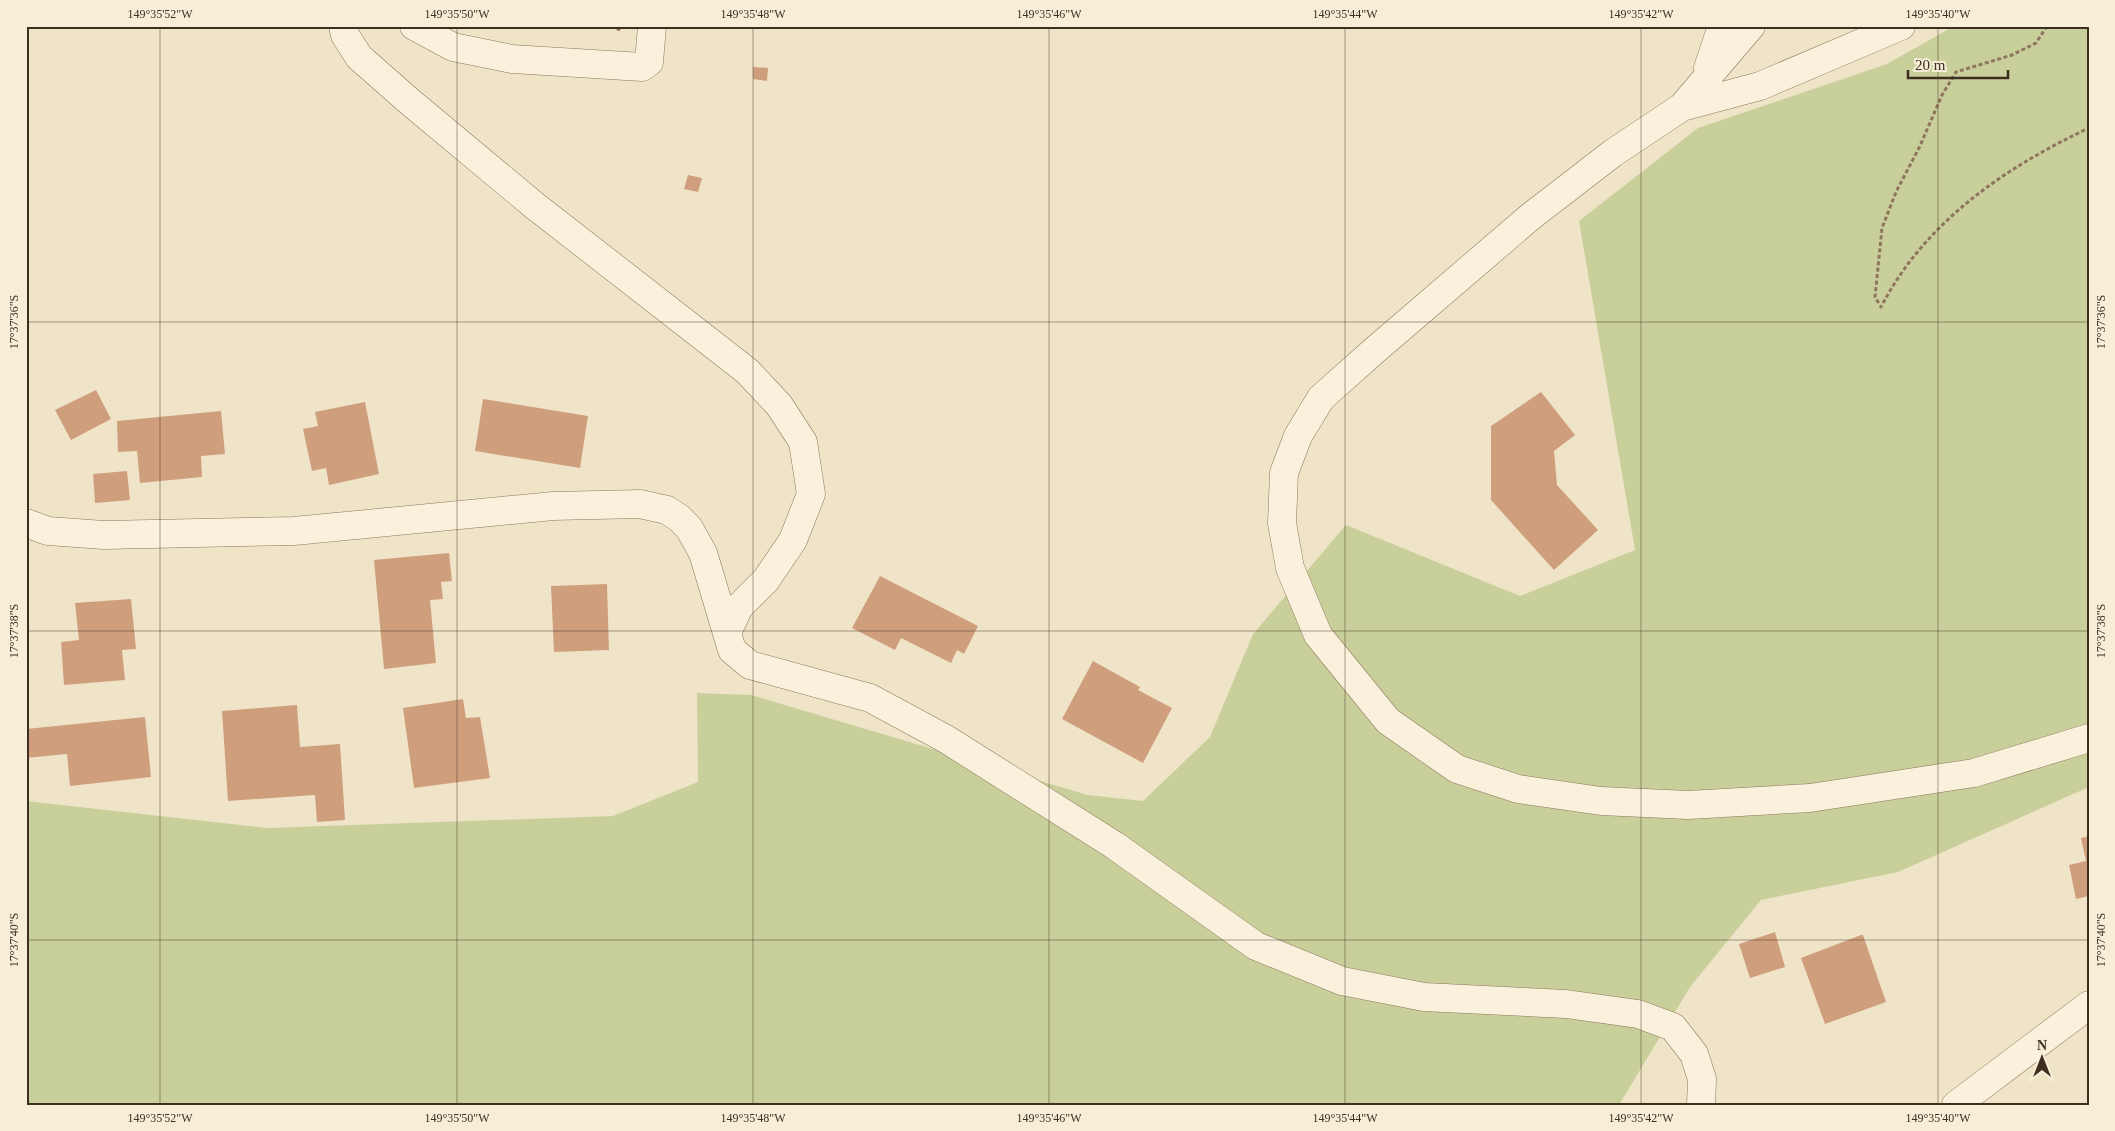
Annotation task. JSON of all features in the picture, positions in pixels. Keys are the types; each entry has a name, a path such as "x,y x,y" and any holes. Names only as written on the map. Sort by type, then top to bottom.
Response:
{"street":[{"path":"343,26 345,35 359,57 409,100 535,206 747,371 779,405 803,442 811,494 793,540 766,580 739,606 727,633"},
{"path":"414,26 453,47 512,59 642,67 649,62 652,26"},
{"path":"1702,83 1722,26"},
{"path":"1751,26 1682,107 1613,153 1530,217 1321,398 1298,436 1284,473 1282,523 1290,568 1318,635 1388,721 1457,769 1518,790 1601,801 1688,805 1810,798 1974,773 2089,738"},
{"path":"1682,107 1760,86 1901,26"},
{"path":"26,523 48,532 104,535 294,532 553,506 647,505 667,510 679,518 697,540 703,553 732,650 750,666 870,698 946,739 1114,845 1256,946 1342,981 1424,997 1584,1006 1638,1014 1673,1027 1694,1054 1702,1079 1701,1105"},
{"path":"1956,1105 2089,1005"}],"path":[{"path":"2047,26 2036,43 2020,51 1956,72 1942,95 1920,146 1896,192 1882,228 1875,297 1881,307 1907,263 1940,224 1986,186 2056,143 2089,128"}],"green space":[{"path":"1954,26 2089,26 2089,787 1898,872 1761,900 1690,987 1619,1105 26,1105 26,801 267,828 613,816 698,782 697,693 751,695 1088,795 1143,801 1210,737 1253,634 1346,525 1520,596 1635,550 1579,221 1698,128 1887,64"}],"building":[{"path":"753,67 768,68 767,81 753,79"},
{"path":"688,175 702,178 698,192 684,189"},
{"path":"96,390 111,419 71,440 55,410"},
{"path":"1541,392 1575,435 1554,451 1557,485 1598,530 1554,570 1491,500 1491,426"},
{"path":"483,399 588,416 580,468 475,451"},
{"path":"365,402 379,474 329,485 326,468 312,471 303,429 318,426 315,412"},
{"path":"221,411 225,454 201,456 202,477 140,483 137,451 118,452 117,421"},
{"path":"127,471 130,500 95,503 93,474"},
{"path":"449,553 452,581 441,582 443,599 430,600 436,663 384,669 374,560"},
{"path":"880,576 978,626 964,654 957,650 951,663 901,638 895,650 852,628"},
{"path":"607,584 609,650 554,652 551,586"},
{"path":"131,599 136,649 122,650 125,680 64,685 61,642 79,640 75,603"},
{"path":"1093,661 1140,687 1138,690 1172,708 1143,763 1062,719"},
{"path":"463,699 466,718 480,717 490,778 414,788 403,708"},
{"path":"297,705 300,747 340,744 345,820 317,822 315,795 228,801 222,711"},
{"path":"145,717 151,777 70,786 67,754 26,758 26,729"},
{"path":"2089,836 2089,896 2076,899 2069,865 2086,861 2081,838"},
{"path":"1775,932 1785,967 1750,978 1739,944"},
{"path":"1863,935 1886,1002 1825,1024 1801,958"}]}
